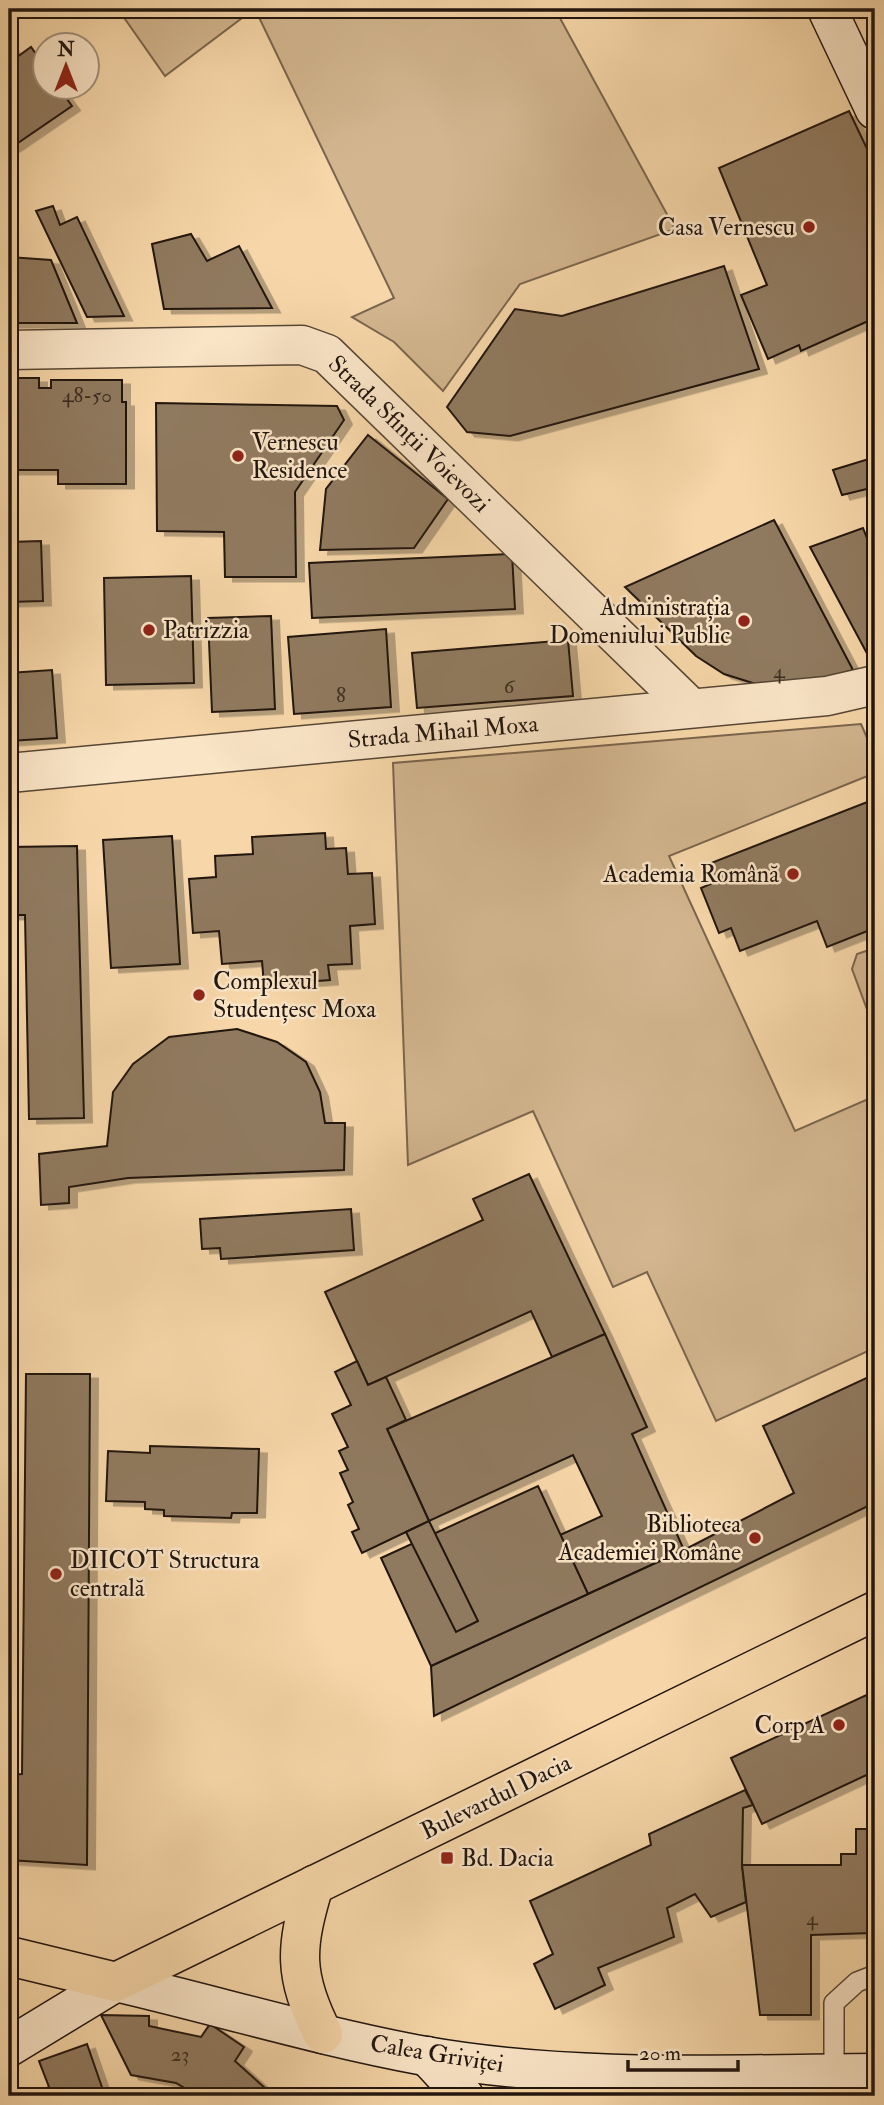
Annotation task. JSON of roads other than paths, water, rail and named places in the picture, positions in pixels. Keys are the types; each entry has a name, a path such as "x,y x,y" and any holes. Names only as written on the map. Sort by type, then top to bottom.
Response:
{"main road":[{"name":"Bulevardul Dacia","path":"116,1982 875,1611"},
{"path":"314,1885 301,1927 299,1961 305,1998 323,2034"},
{"name":"Calea Griviței","path":"9,1956 116,1982"}],"street":[{"path":"827,9 875,110"},
{"name":"Strada Sfinții Voievozi","path":"9,350 302,345 327,355 349,373 691,708"},
{"name":"Strada Mihail Moxa","path":"9,773 827,696 875,685"},
{"path":"9,2047 116,1982"},
{"name":"Calea Griviței","path":"116,1982 323,2034 427,2056 569,2071 721,2075 875,2073"},
{"path":"427,2056 464,2096"},
{"path":"678,2096 721,2075"}],"lane":[{"path":"834,2073 834,2003 857,1982 875,1975"}],"place":[{"name":"Casa Vernescu","path":"809,227"},
{"name":"Vernescu Residence","path":"238,456"},
{"name":"Administrația Domeniului Public","path":"744,621"},
{"name":"Patrizzia","path":"149,630"},
{"name":"Academia Română","path":"793,874"},
{"name":"Complexul Studențesc Moxa","path":"199,995"},
{"name":"Biblioteca Academiei Române","path":"755,1538"},
{"name":"DIICOT Structura centrală","path":"56,1574"},
{"name":"Corp A","path":"839,1725"},
{"name":"Bd. Dacia","path":"447,1858"}]}
